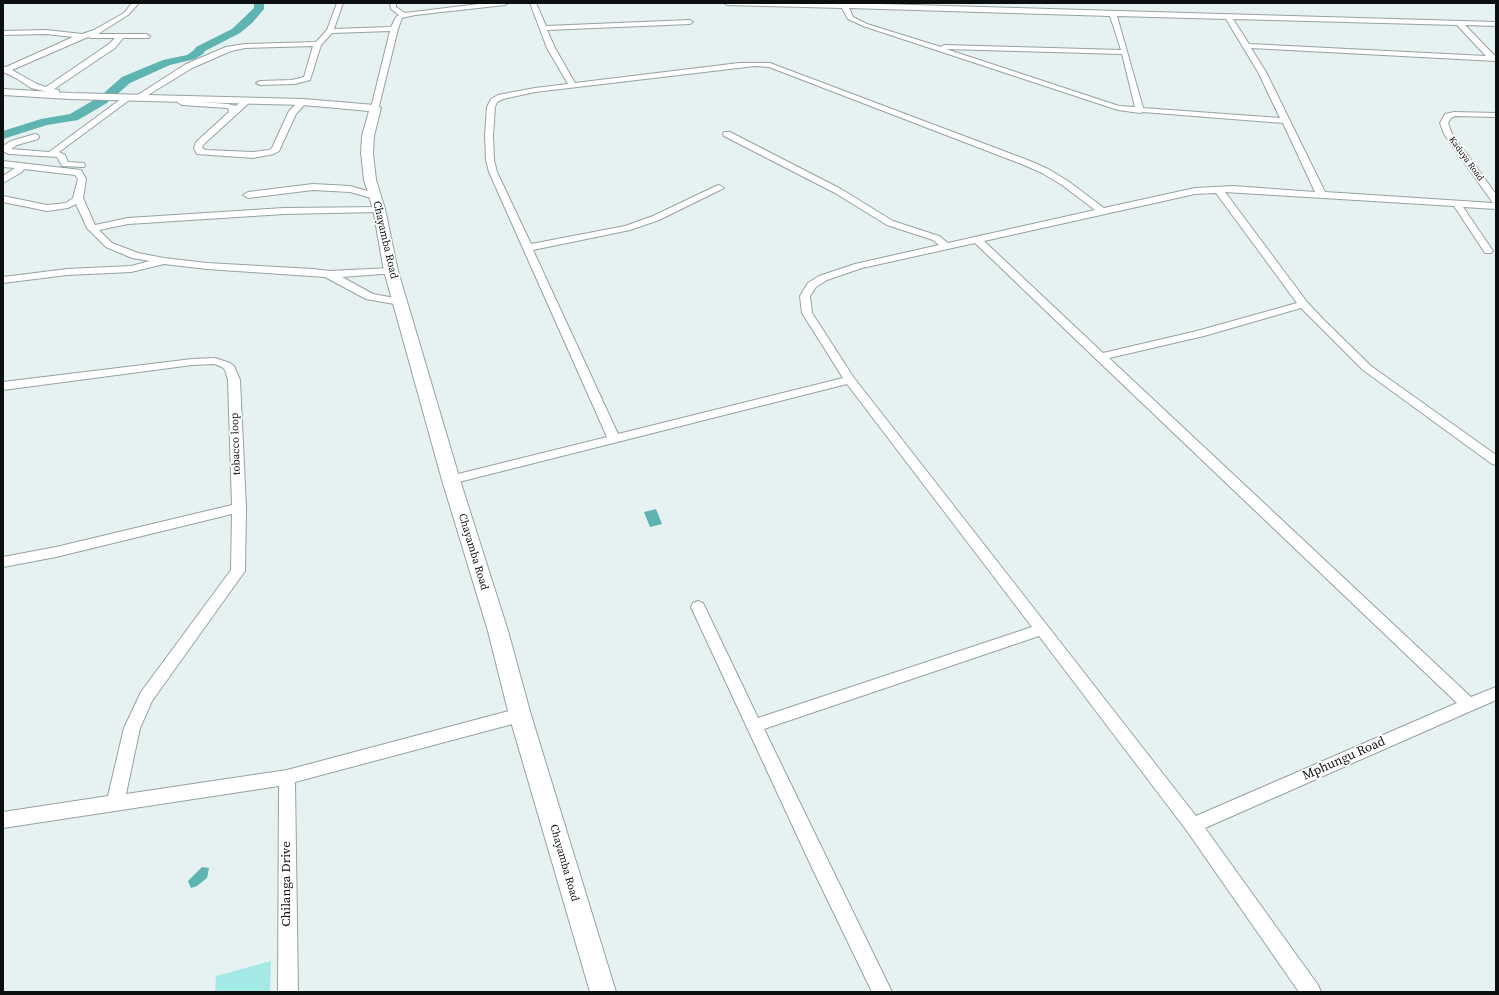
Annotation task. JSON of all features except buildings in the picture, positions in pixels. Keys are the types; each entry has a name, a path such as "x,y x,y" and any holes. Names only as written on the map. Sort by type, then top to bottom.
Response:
{"street":[{"path":"4,69 97,32 115,21 131,9 136,3"},
{"path":"260,83 292,82 308,78 312,60 318,44 330,30 340,3"},
{"path":"393,3 393,8 403,14"},
{"path":"3,92 64,96 302,102 375,108 394,28 398,18 403,14 505,3"},
{"path":"533,3 542,28 558,62 573,86"},
{"path":"727,3 845,5 1496,24"},
{"path":"845,5 847,13 855,21 1086,99 1118,108 1140,111 1286,121"},
{"path":"1112,13 1125,52 1140,111"},
{"path":"1228,16 1262,72 1321,194"},
{"path":"542,28 690,22"},
{"path":"1458,22 1494,59"},
{"path":"330,30 394,28"},
{"path":"3,33 46,32 84,36 146,36"},
{"path":"48,90 112,46 121,36"},
{"path":"51,154 133,98 189,66 229,49 245,46 318,44"},
{"path":"1247,46 1494,59"},
{"path":"931,47 1125,52"},
{"path":"614,439 493,172 490,160 489,136 492,104 497,99 511,94 739,65 760,64 775,66 1046,171 1065,183 1102,211"},
{"path":"4,69 34,86 54,91 64,96"},
{"path":"184,99 181,102 182,103 232,107 233,112"},
{"path":"246,101 199,144 198,148 200,152 253,155 271,152 276,148 292,113 302,102"},
{"name":"Chayamba Road","path":"375,108 368,136 366,153 370,180 377,202 391,271 451,480 498,631 520,714 603,992"},
{"name":"Kaduya Road","path":"1496,115 1454,114 1448,116 1444,123 1444,128 1496,201"},
{"path":"727,134 838,191 890,223 936,238 946,246"},
{"path":"35,137 14,143 5,148 9,151 51,154 62,157 65,164 83,166"},
{"path":"3,164 78,172 82,179 77,200 68,205 47,208 3,199"},
{"path":"3,180 19,170 20,166"},
{"path":"248,195 319,187 350,189 377,202"},
{"path":"527,248 627,228 656,218 719,188"},
{"path":"1219,190 1303,304 1367,368 1496,461"},
{"path":"1311,992 1193,825 850,380 807,313 805,296 812,285 839,271 1195,191 1219,190 1321,194 1496,206"},
{"path":"78,198 92,228 109,245 136,256 207,266 283,269 327,274 391,271"},
{"path":"92,228 128,221 320,210 377,202"},
{"path":"1457,204 1488,251"},
{"path":"976,239 1469,705"},
{"path":"3,280 67,272 132,269 164,261"},
{"path":"327,274 339,279 370,297 400,302"},
{"path":"1100,357 1200,334 1303,304"},
{"name":"tobacco loop","path":"3,386 192,362 215,361 230,368 234,380 239,508 238,571 146,697 136,715 115,804"},
{"path":"451,480 850,380"},
{"path":"3,562 56,552 239,508"},
{"path":"698,607 820,866 882,992"},
{"path":"754,726 1042,629"},
{"name":"Mphungu Road","path":"1193,825 1496,693"},
{"path":"3,820 287,777 520,714"},
{"name":"Chilanga Drive","path":"287,777 288,992"}],"shaded area":[{"path":"656,509 662,524 650,527 644,512"},
{"path":"202,867 209,868 207,878 197,886 191,888 188,881"},
{"path":"271,961 270,992 215,992 216,976"}],"waterway":[{"path":"109,95 126,80 167,62 191,57 199,52 200,49 236,31 259,9 259,3"},
{"path":"3,135 45,122 74,117 103,100"}]}
